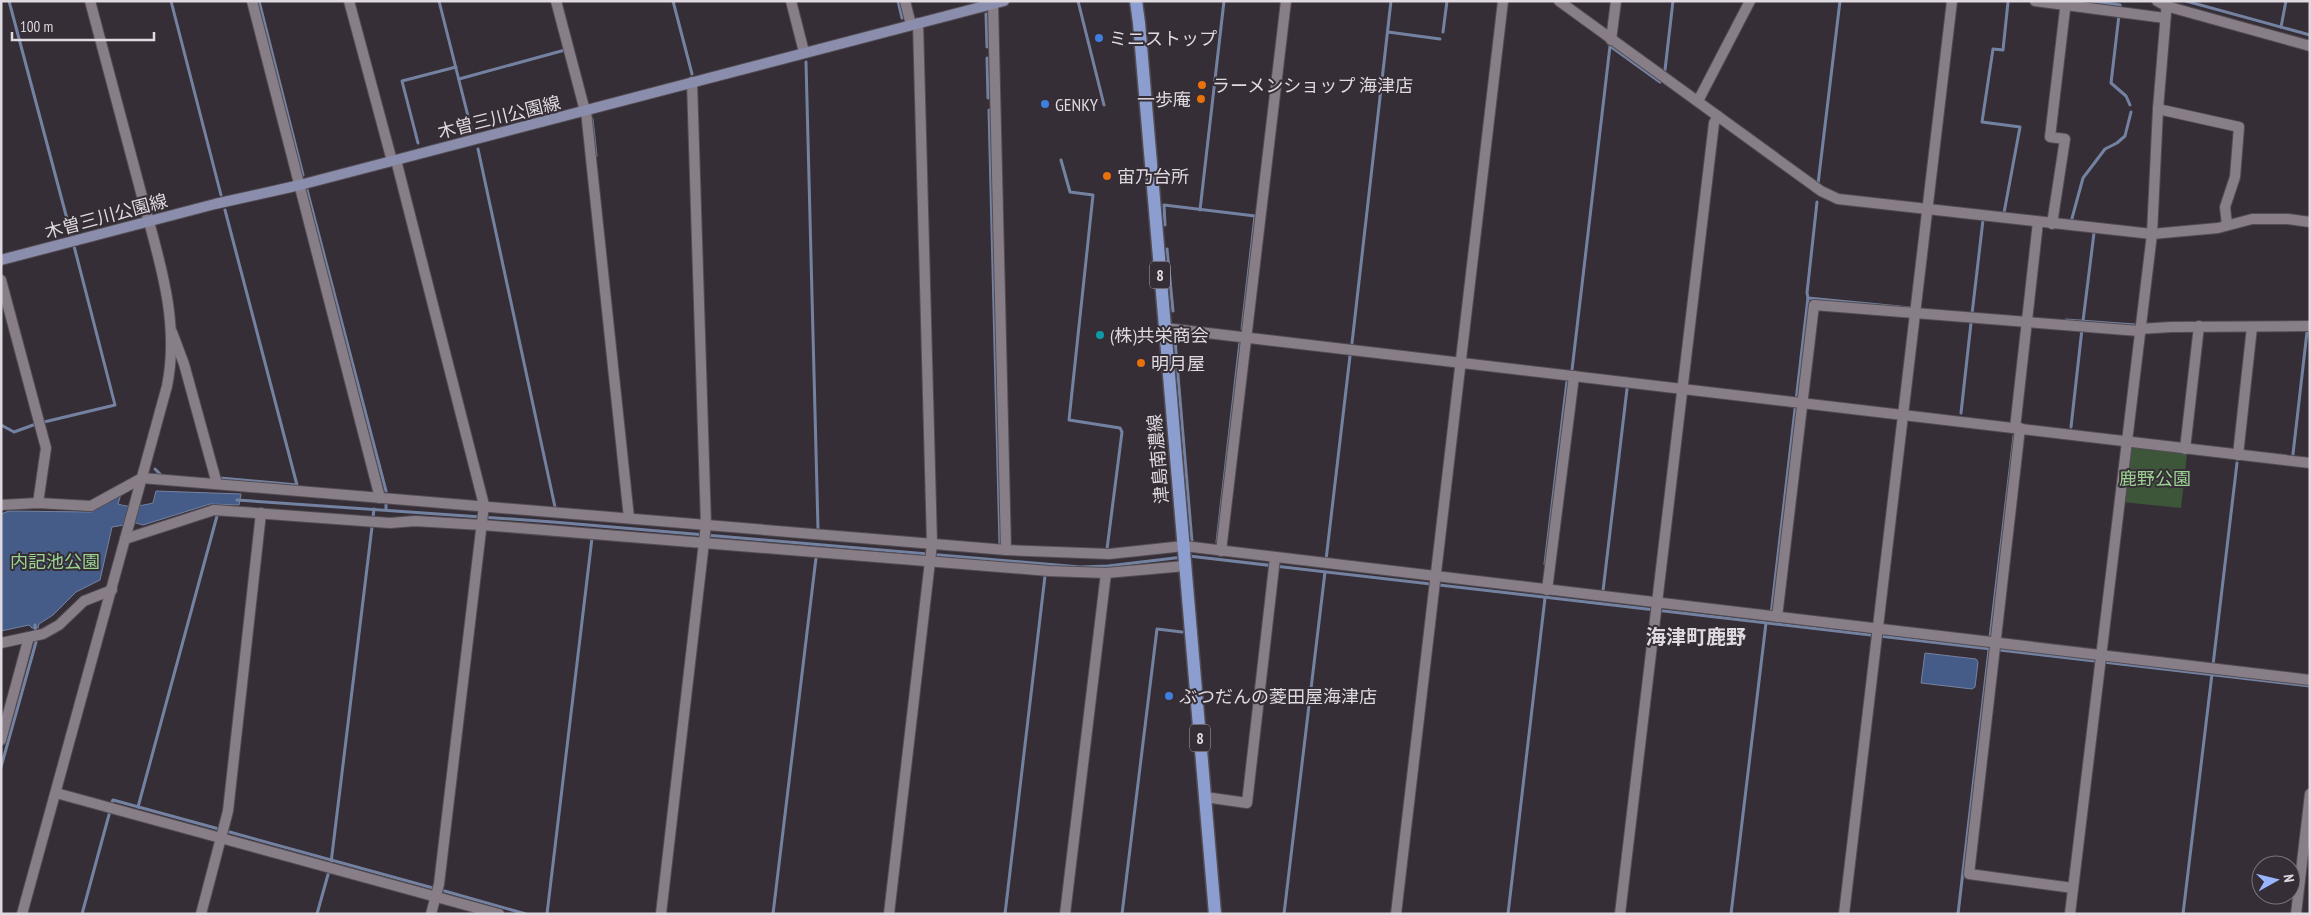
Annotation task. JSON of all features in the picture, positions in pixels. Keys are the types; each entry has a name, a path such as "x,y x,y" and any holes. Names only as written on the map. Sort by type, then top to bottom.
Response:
{"main road":[{"name":"木曽三川公園線","path":"1,260 215,204 394,161 1004,1"},
{"name":"津島南濃線","path":"1136,1 1140,23 1215,914"}],"street":[{"path":"22,914 135,506 170,371 171,331 169,305 90,1"},
{"path":"252,1 380,498"},
{"path":"350,1 394,161 484,508 436,896 432,914"},
{"path":"556,1 586,111 628,518"},
{"path":"791,1 804,52"},
{"path":"889,914 932,545 915,24 905,1"},
{"path":"1221,551 1286,1"},
{"path":"1396,914 1503,1"},
{"path":"1559,1 1820,191 1838,199 2152,234 2180,233 2252,219 2288,219 2310,222"},
{"path":"1611,40 1616,1"},
{"path":"1698,101 1750,1"},
{"path":"1844,914 1952,1"},
{"path":"2035,1 2065,3 2165,18"},
{"path":"2052,224 2065,139 2050,137 2065,3"},
{"path":"2070,914 2152,234 2158,109 2165,18 2163,3 2310,46"},
{"path":"993,4 1006,550"},
{"path":"661,914 706,527 692,82"},
{"path":"2158,109 2239,127 2236,177 2225,207 2227,225"},
{"path":"1620,914 1714,122 1718,116"},
{"path":"2038,222 1970,874 2073,888"},
{"path":"1,280 46,448 38,503"},
{"path":"1773,617 1798,402 1814,305 2027,318 2139,330 2199,326 2310,326"},
{"path":"2185,448 2199,326"},
{"path":"2238,455 2252,326"},
{"path":"1165,328 2310,463"},
{"path":"171,331 184,364 217,484"},
{"path":"1546,590 1574,376"},
{"path":"1,505 38,503 91,506 142,478 932,545 1006,550 1184,556"},
{"path":"126,539 214,510 390,523 415,520 482,524 1049,571 1106,573 1184,556 1221,551 1435,582 1546,590 1657,608 1773,617 1877,634 1994,648 2310,680"},
{"path":"201,914 228,811 261,513"},
{"path":"1205,797 1247,802 1275,559"},
{"path":"1065,914 1106,573"},
{"path":"1,643 43,634 59,625 84,601 112,590"},
{"path":"1,740 29,638"},
{"path":"56,793 498,914"},
{"path":"2296,914 2310,794"}],"green space":[{"name":"鹿野公園","path":"2129,447 2187,454 2181,508 2122,502"}],"water":[{"name":"内記池公園","path":"156,491 241,494 239,505 210,504 143,525 136,523 112,527 100,580 76,592 53,615 39,624 38,628 32,628 29,625 1,631 1,514 9,511 91,512 121,494 118,504 139,506 153,503"},
{"path":"1925,653 1976,659 1978,662 1975,687 1972,689 1921,683"}],"waterway":[{"path":"9,1 71,234"},
{"path":"171,1 221,195"},
{"path":"259,1 303,175"},
{"path":"439,1 471,128"},
{"path":"673,1 692,74"},
{"path":"898,1 902,18"},
{"path":"1078,1 1104,105"},
{"path":"1200,210 1224,1"},
{"path":"1352,343 1391,1"},
{"path":"1443,32 1447,1"},
{"path":"1665,70 1673,1"},
{"path":"1818,184 1840,1"},
{"path":"2090,1 2120,5 2120,7"},
{"path":"2186,1 2310,35"},
{"path":"2281,27 2286,1"},
{"path":"2002,213 2004,213 2020,127 1982,122 1993,49 2003,50 2008,2"},
{"path":"986,14 987,47"},
{"path":"2119,15 2111,83 2126,96 2130,105"},
{"path":"1388,32 1440,39"},
{"path":"1572,370 1610,46 1660,82"},
{"path":"459,79 565,50"},
{"path":"987,58 988,98"},
{"path":"806,62 818,529"},
{"path":"418,143 402,81 456,67"},
{"path":"989,110 1000,545"},
{"path":"2071,222 2083,178 2105,149 2117,143 2125,136 2131,112"},
{"path":"592,119 596,156"},
{"path":"478,149 555,507"},
{"path":"1061,160 1070,192 1093,195 1069,420 1120,428 1122,432 1107,549"},
{"path":"307,190 386,491"},
{"path":"1808,298 1817,202"},
{"path":"1165,225 1164,205 1255,216 1242,329"},
{"path":"220,478 297,485 225,210"},
{"path":"1972,314 1983,220"},
{"path":"2083,321 2094,233"},
{"path":"44,422 115,405 74,246"},
{"path":"1167,249 1173,311"},
{"path":"1771,615 1808,298 1910,308"},
{"path":"2066,320 2135,325"},
{"path":"1961,413 1971,323"},
{"path":"2071,427 2082,329"},
{"path":"2293,454 2307,332"},
{"path":"1175,340 1192,542"},
{"path":"1217,542 1240,342"},
{"path":"1326,560 1350,356"},
{"path":"1545,564 1567,381"},
{"path":"1603,591 1627,389"},
{"path":"1,425 14,432 36,424"},
{"path":"1990,638 2014,436"},
{"path":"2213,665 2237,463"},
{"path":"155,469 161,475"},
{"path":"237,500 553,522 1080,567 1108,566 1183,557"},
{"path":"386,503 386,509"},
{"path":"373,517 374,509"},
{"path":"138,807 217,516"},
{"path":"331,863 372,527"},
{"path":"547,914 592,538"},
{"path":"1189,556 2310,686"},
{"path":"773,914 816,558"},
{"path":"1284,914 1325,572"},
{"path":"1005,914 1045,576"},
{"path":"1508,914 1545,598"},
{"path":"1731,914 1766,623"},
{"path":"1,767 36,642 35,625"},
{"path":"1122,914 1157,629 1182,632"},
{"path":"1958,914 1989,650"},
{"path":"2183,914 2212,674"},
{"path":"112,802 113,800 219,829"},
{"path":"82,914 110,811"},
{"path":"226,831 433,888"},
{"path":"317,914 329,871"},
{"path":"441,890 526,914"}],"place":[{"name":"ミニストップ","path":"1099,38"},
{"name":"ラーメンショップ 海津店","path":"1202,85"},
{"name":"一歩庵","path":"1201,99"},
{"name":"GENKY","path":"1045,104"},
{"name":"宙乃台所","path":"1107,176"},
{"name":"(株)共栄商会","path":"1100,335"},
{"name":"明月屋","path":"1141,363"},
{"name":"ぶつだんの菱田屋海津店","path":"1169,696"}],"district":[{"name":"海津町鹿野","path":"1696,637"}]}
